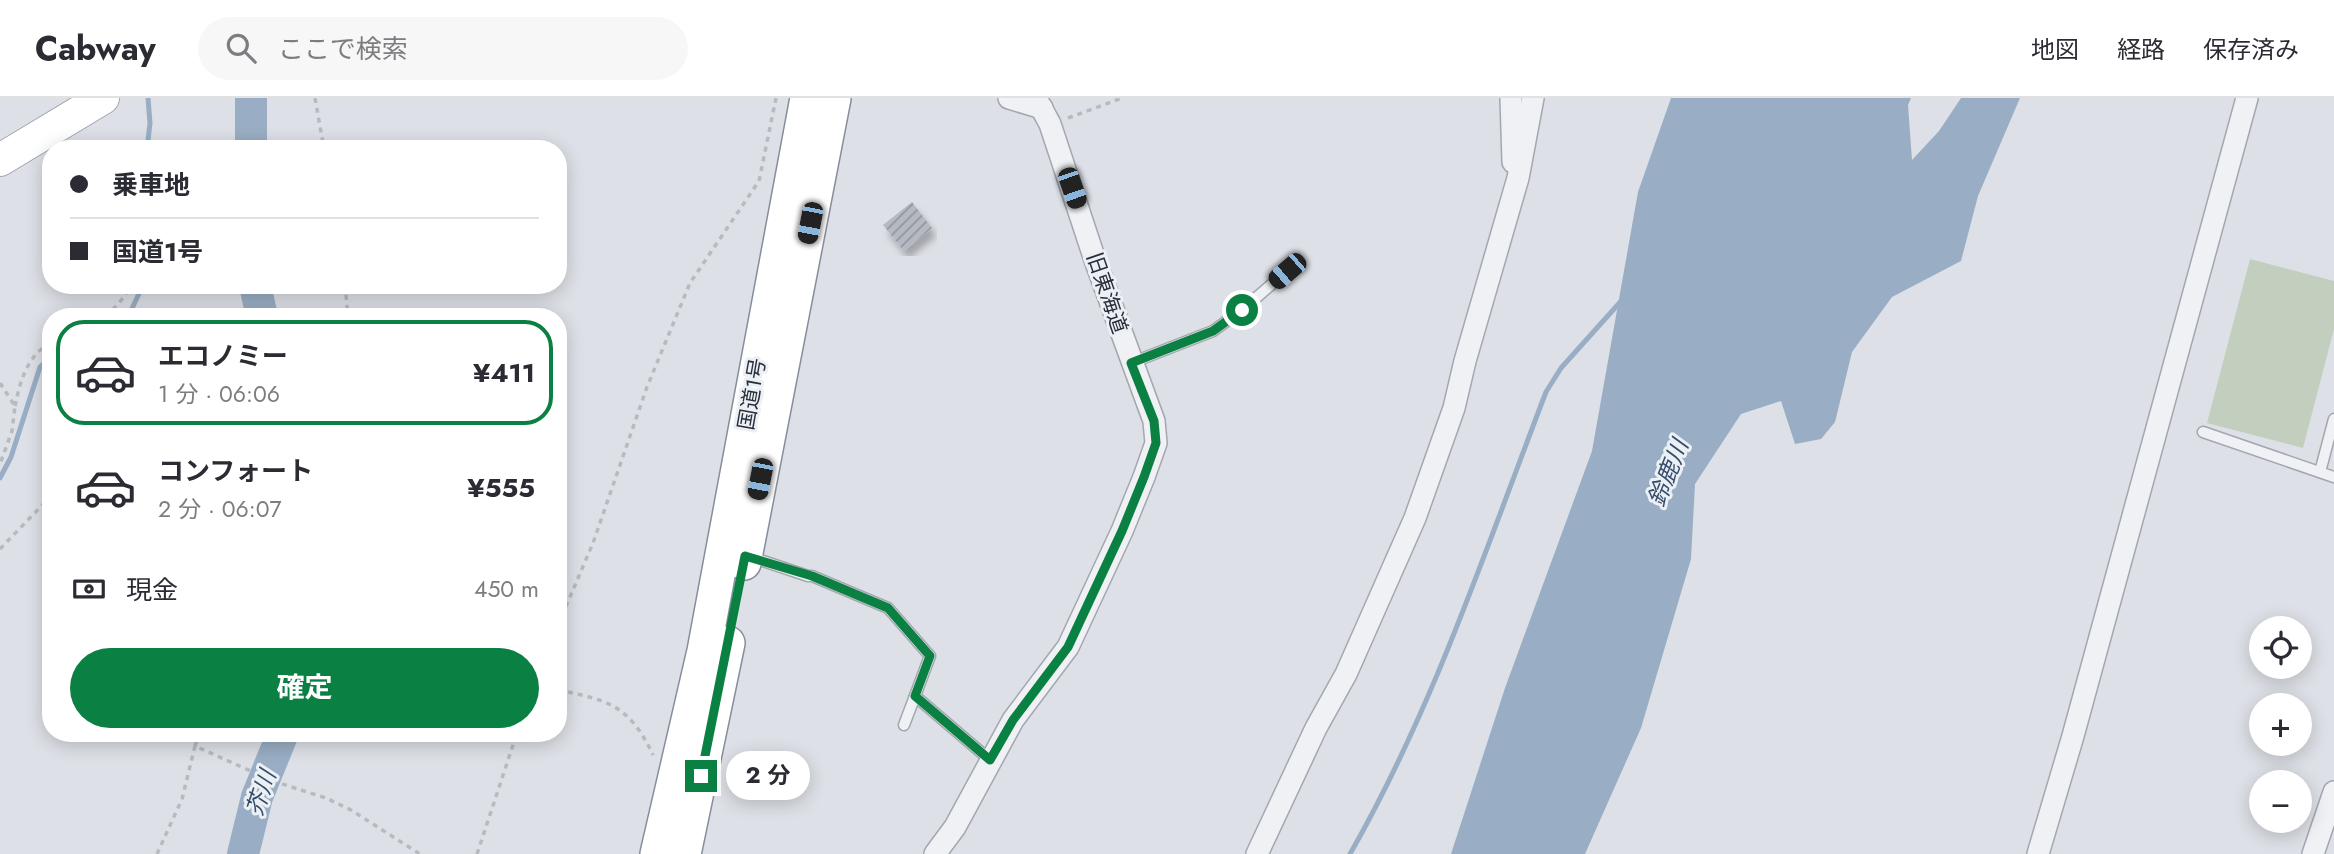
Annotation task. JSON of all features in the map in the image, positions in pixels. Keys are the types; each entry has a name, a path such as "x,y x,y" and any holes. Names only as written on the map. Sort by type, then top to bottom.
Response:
{"highway":[{"name":"国道1号","path":"657,854 704,650 807,98"},
{"name":"国道1号","path":"684,854 715,714 834,98"}],"main road":[{"path":"0,135 61,98"},
{"path":"0,160 101,99"}],"street":[{"path":"1009,98 1042,110"},
{"path":"1511,98 1511,159 1518,178"},
{"path":"1257,854 1316,728 1346,674 1415,518 1454,408 1518,178 1533,98"},
{"path":"2038,854 2077,722 2248,98"},
{"name":"旧東海道","path":"935,854 955,827 1013,720 1068,647 1122,531 1156,443 1154,421 1042,110"},
{"path":"2313,854 2334,792"}],"lane":[{"path":"1131,363 1213,331 1287,271"},
{"path":"2320,472 2334,419"},
{"path":"2203,432 2334,477"},
{"path":"745,556 812,576 888,608 930,656 904,725"},
{"path":"915,696 990,760"}],"path":[{"path":"315,98 322,140"},
{"path":"567,604 593,543 646,387 690,283 759,181 776,98"},
{"path":"1042,110 1122,98"},
{"path":"0,464 12,431 19,386 30,362 42,349"},
{"path":"0,383 15,406"},
{"path":"0,549 42,505"},
{"path":"567,692 598,699 613,705 630,717 644,735 657,762 676,778"},
{"path":"157,854 182,799 197,742"},
{"path":"477,854 514,742"},
{"path":"195,746 273,781 326,798 351,810 420,854"}],"green space":[{"path":"2250,259 2334,281 2334,329 2303,448 2207,423"}],"water":[{"name":"鈴鹿川","path":"1671,98 1911,98 1908,105 1912,160 1939,131 1961,98 2020,98 1978,196 1961,261 1892,297 1852,352 1835,422 1821,439 1795,444 1781,401 1741,414 1695,484 1691,559 1641,728 1585,854 1451,854 1505,688 1592,451 1638,192"}],"building":[{"path":"912,202 932,228 904,251 883,225"}],"waterway":[{"path":"148,98 148,140"},
{"name":"芥川","path":"251,98 251,140"},
{"path":"132,308 139,294"},
{"name":"芥川","path":"257,294 260,308"},
{"path":"1350,854 1380,799 1433,685 1480,569 1546,392 1561,368 1623,299"},
{"path":"0,478 11,457 42,365"},
{"name":"芥川","path":"243,854 257,797 279,742"}],"route":[{"path":"701,776 745,556 812,576 888,608 930,656 915,696 990,760 1013,720 1068,647 1144,477 1156,443 1154,421 1131,363 1213,331 1242,310"}]}
